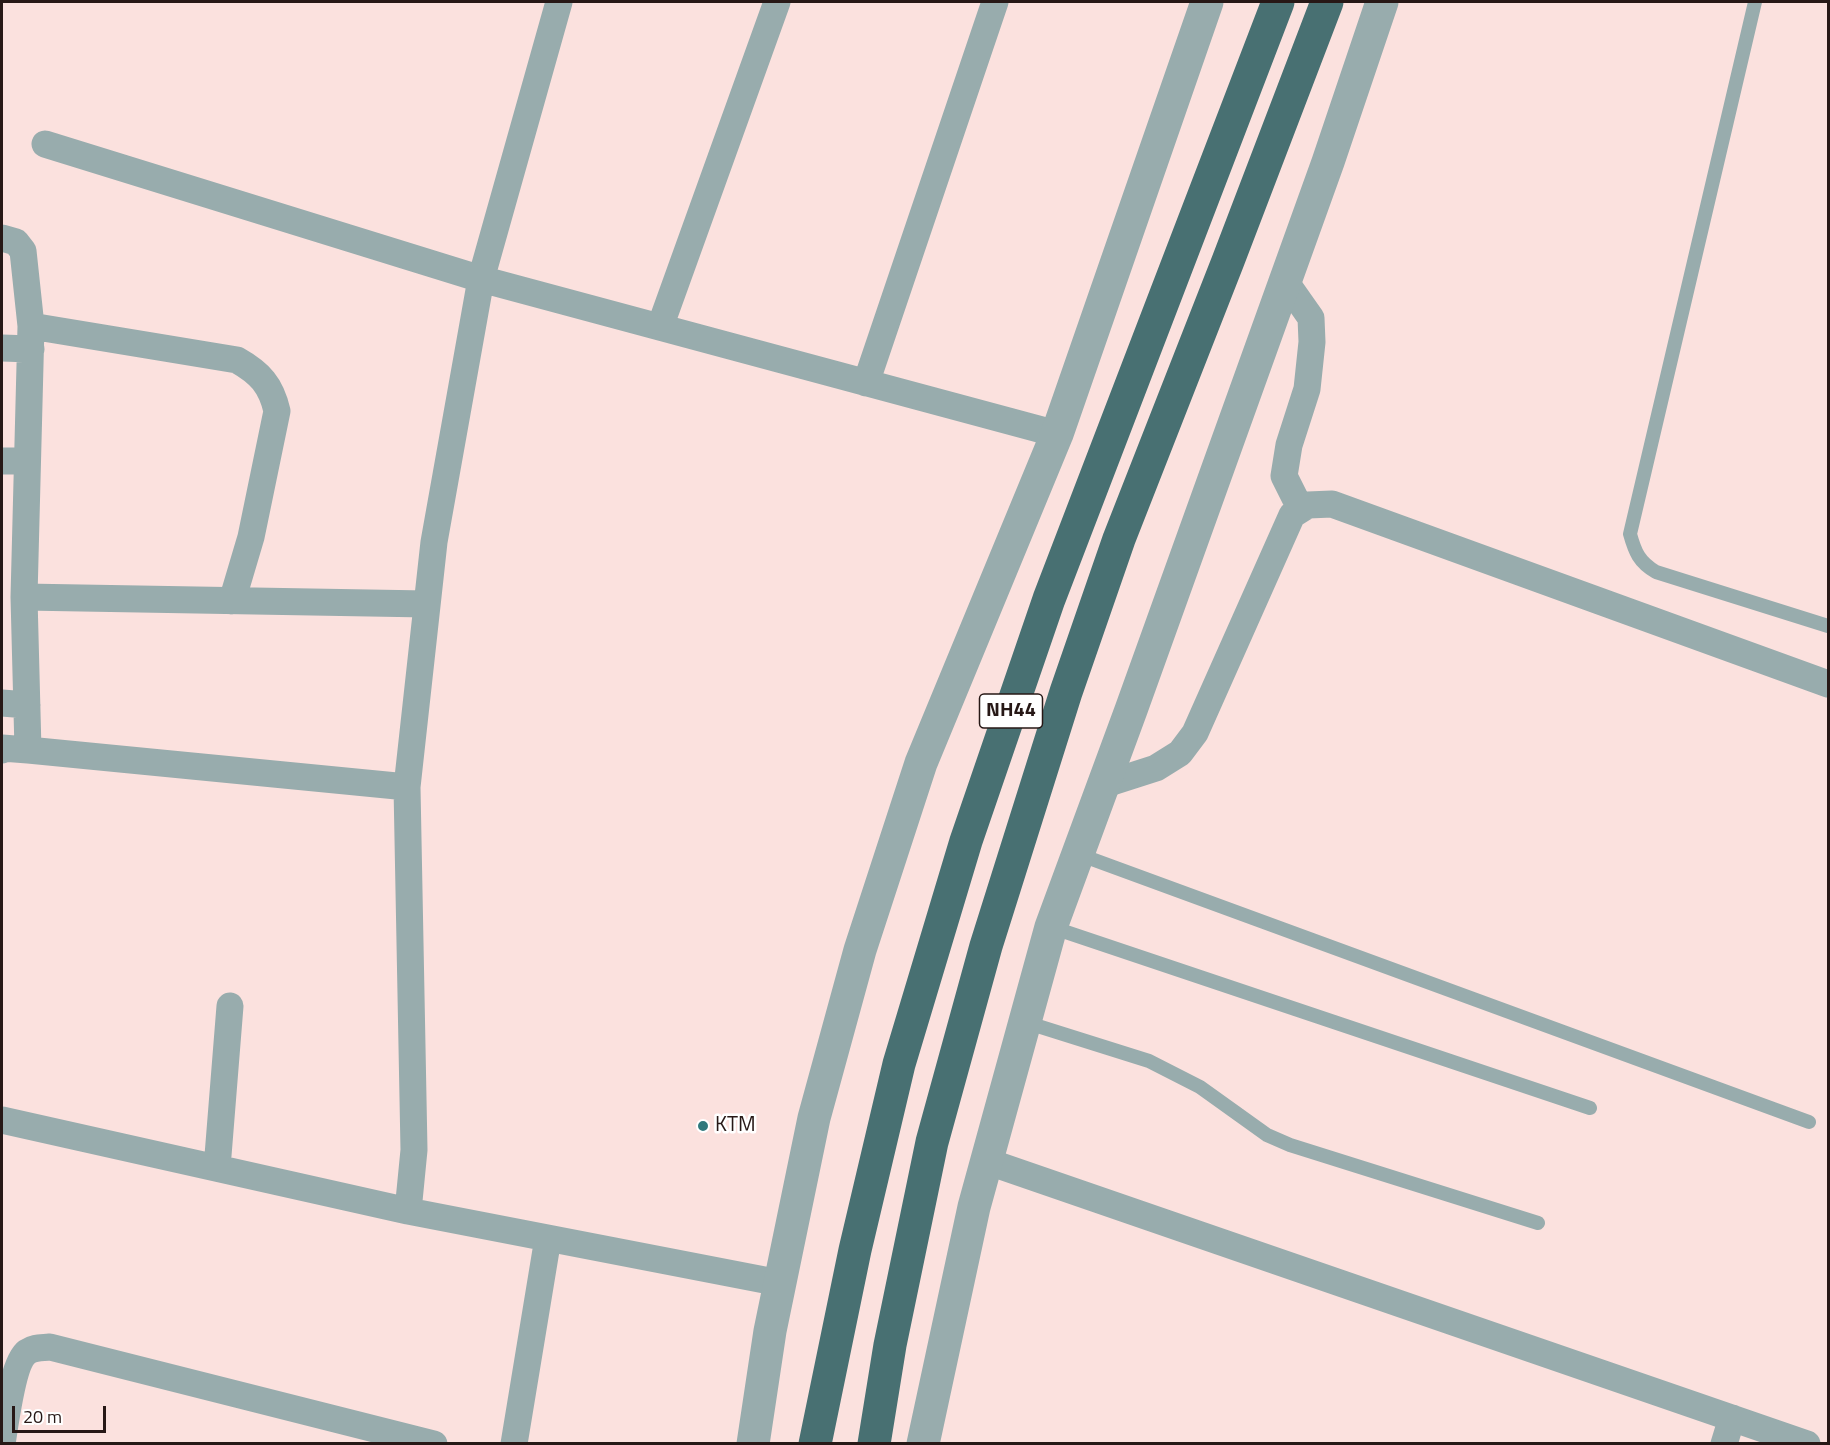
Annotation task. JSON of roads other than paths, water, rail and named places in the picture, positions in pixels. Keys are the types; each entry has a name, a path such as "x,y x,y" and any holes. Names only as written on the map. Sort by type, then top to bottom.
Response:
{"highway":[{"name":"NH44","path":"815,1443 855,1250 899,1064 966,841 1050,599 1278,2"},
{"name":"NH44","path":"874,1443 890,1345 932,1142 986,946 1066,692 1119,539 1327,2"}],"street":[{"path":"408,1211 414,1150 407,787 434,542 481,279 560,2"},
{"path":"660,327 777,2"},
{"path":"866,383 995,2"},
{"path":"753,1443 770,1331 814,1118 860,950 921,763 1057,434 1207,2"},
{"path":"923,1443 974,1207 1051,927 1286,281 1383,2"},
{"path":"45,144 481,279 1057,434"},
{"path":"2,238 16,242 23,251 31,337 14,461 15,750 407,787"},
{"path":"1286,281 1311,318 1312,342 1307,389 1289,445 1284,476 1300,508"},
{"path":"2,348 31,337 237,360 255,370 273,395 277,411 251,537 232,600"},
{"path":"1104,785 1156,768 1180,753 1195,733 1292,514 1308,505 1332,504 1828,684"},
{"path":"16,582 232,600 427,604"},
{"path":"217,1168 230,1006"},
{"path":"2,1120 408,1211 780,1283"},
{"path":"986,1161 1807,1443"},
{"path":"514,1443 548,1238"},
{"path":"2,1443 18,1365 26,1352 36,1348 50,1347 434,1443"},
{"path":"1724,1443 1732,1418"}],"lane":[{"path":"1755,2 1630,534 1635,553 1644,565 1656,572 1828,626"},
{"path":"1078,854 1809,1122"},
{"path":"1051,927 1590,1108"},
{"path":"1025,1022 1149,1061 1200,1087 1267,1135 1290,1145 1538,1223"}],"place":[{"name":"KTM","path":"703,1126"}]}
